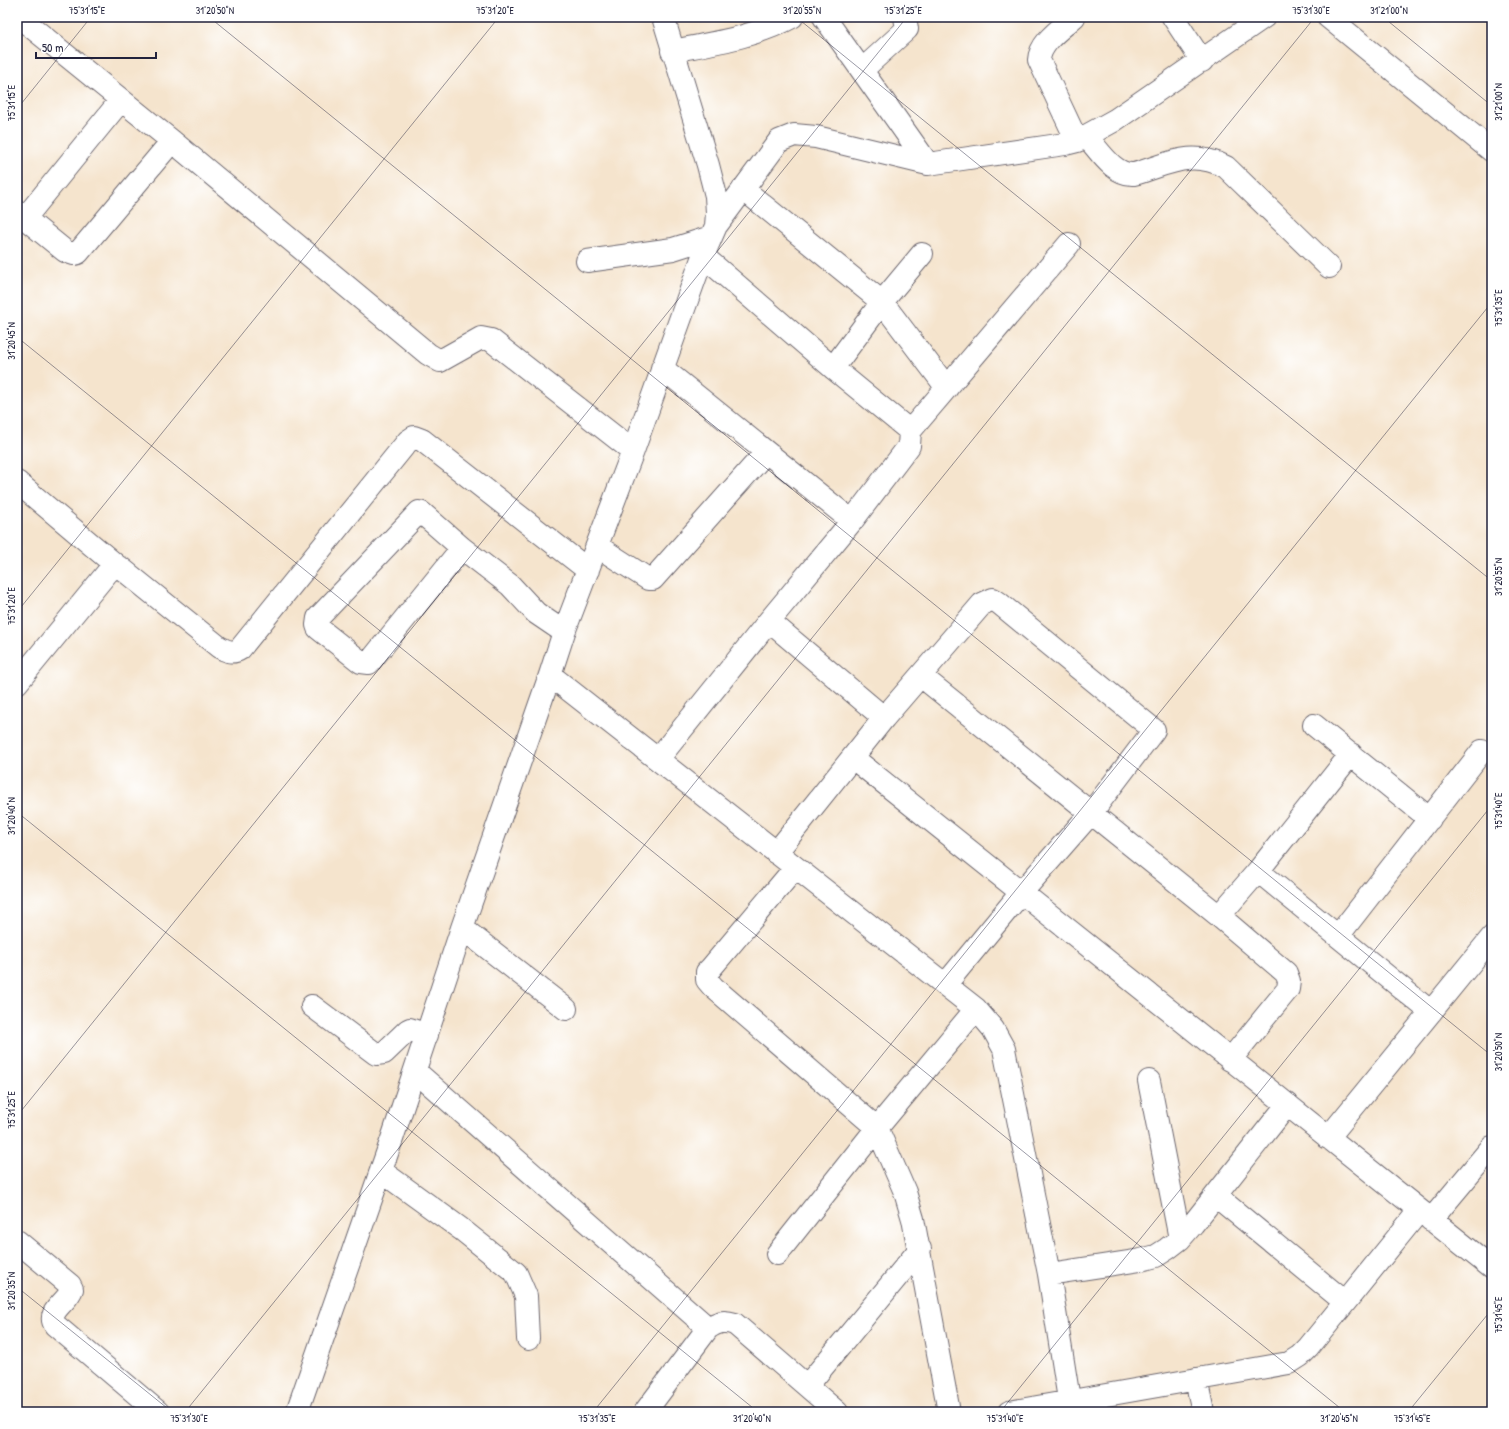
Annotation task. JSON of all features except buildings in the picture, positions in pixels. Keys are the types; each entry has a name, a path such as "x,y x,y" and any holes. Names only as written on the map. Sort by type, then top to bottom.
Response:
{"street":[{"path":"18,17 172,141 428,354 440,361 481,338 491,340 633,451"},
{"path":"297,1412 416,1071 462,928 564,632 633,451 662,368 710,240 717,213 713,181 672,51 663,17"},
{"path":"672,51 732,40 760,31 792,17"},
{"path":"824,17 928,164"},
{"path":"862,70 907,29 904,17"},
{"path":"1074,17 1041,50 1039,60 1081,139 1117,169 1127,175 1188,158 1212,160 1226,167 1329,266"},
{"path":"1173,17 1202,61"},
{"path":"587,261 673,249 710,240 743,189 779,141 794,135 816,137 928,164 1051,147 1081,139 1115,120 1264,17"},
{"path":"1328,17 1492,151"},
{"path":"121,100 21,215 65,250 74,254 78,253 172,141"},
{"path":"743,189 882,302 947,388"},
{"path":"710,240 833,368 910,430"},
{"path":"658,759 852,521 909,446 910,430 1069,244"},
{"path":"833,368 882,302 922,254"},
{"path":"662,368 852,521"},
{"path":"17,482 118,567 219,647 231,653 240,649 408,441 414,437 422,440 588,570"},
{"path":"597,546 648,579 655,578 766,452"},
{"path":"462,548 369,663 361,662 318,628 318,618 417,513 422,513 462,548 510,584 536,613 564,632"},
{"path":"17,683 107,572 118,567"},
{"path":"776,853 884,718 985,601 993,600 1005,608 1154,730 1091,813 1021,893 945,985"},
{"path":"769,621 884,718"},
{"path":"550,675 976,1009 993,1029 1004,1049 1049,1274 1070,1406"},
{"path":"921,676 1219,916 1286,973 1290,981 1288,989 1230,1060"},
{"path":"1314,725 1430,819"},
{"path":"1338,936 1482,751"},
{"path":"1219,916 1258,871 1351,754"},
{"path":"853,758 1492,1268"},
{"path":"795,868 711,968 708,972 707,980 713,987 877,1128 906,1192 920,1249 949,1412"},
{"path":"1258,871 1431,1012"},
{"path":"462,928 566,1009"},
{"path":"1328,1138 1492,937"},
{"path":"312,1006 376,1054 384,1053 408,1030 415,1030 427,1035"},
{"path":"777,1254 877,1128 976,1009"},
{"path":"416,1071 708,1328"},
{"path":"1149,1081 1180,1239"},
{"path":"1049,1274 1141,1260 1156,1256 1167,1249 1180,1239 1216,1196 1287,1105"},
{"path":"1009,1412 1070,1406 1196,1379 1289,1363 1300,1356 1308,1348 1345,1302 1492,1147"},
{"path":"381,1171 461,1229 516,1273 526,1296 528,1339"},
{"path":"1216,1196 1345,1302"},
{"path":"17,1242 72,1289 53,1315 52,1321 55,1325 158,1412"},
{"path":"807,1386 920,1249"},
{"path":"645,1412 708,1328 718,1322 726,1321 735,1324 837,1412"},
{"path":"1196,1379 1203,1412"}]}
